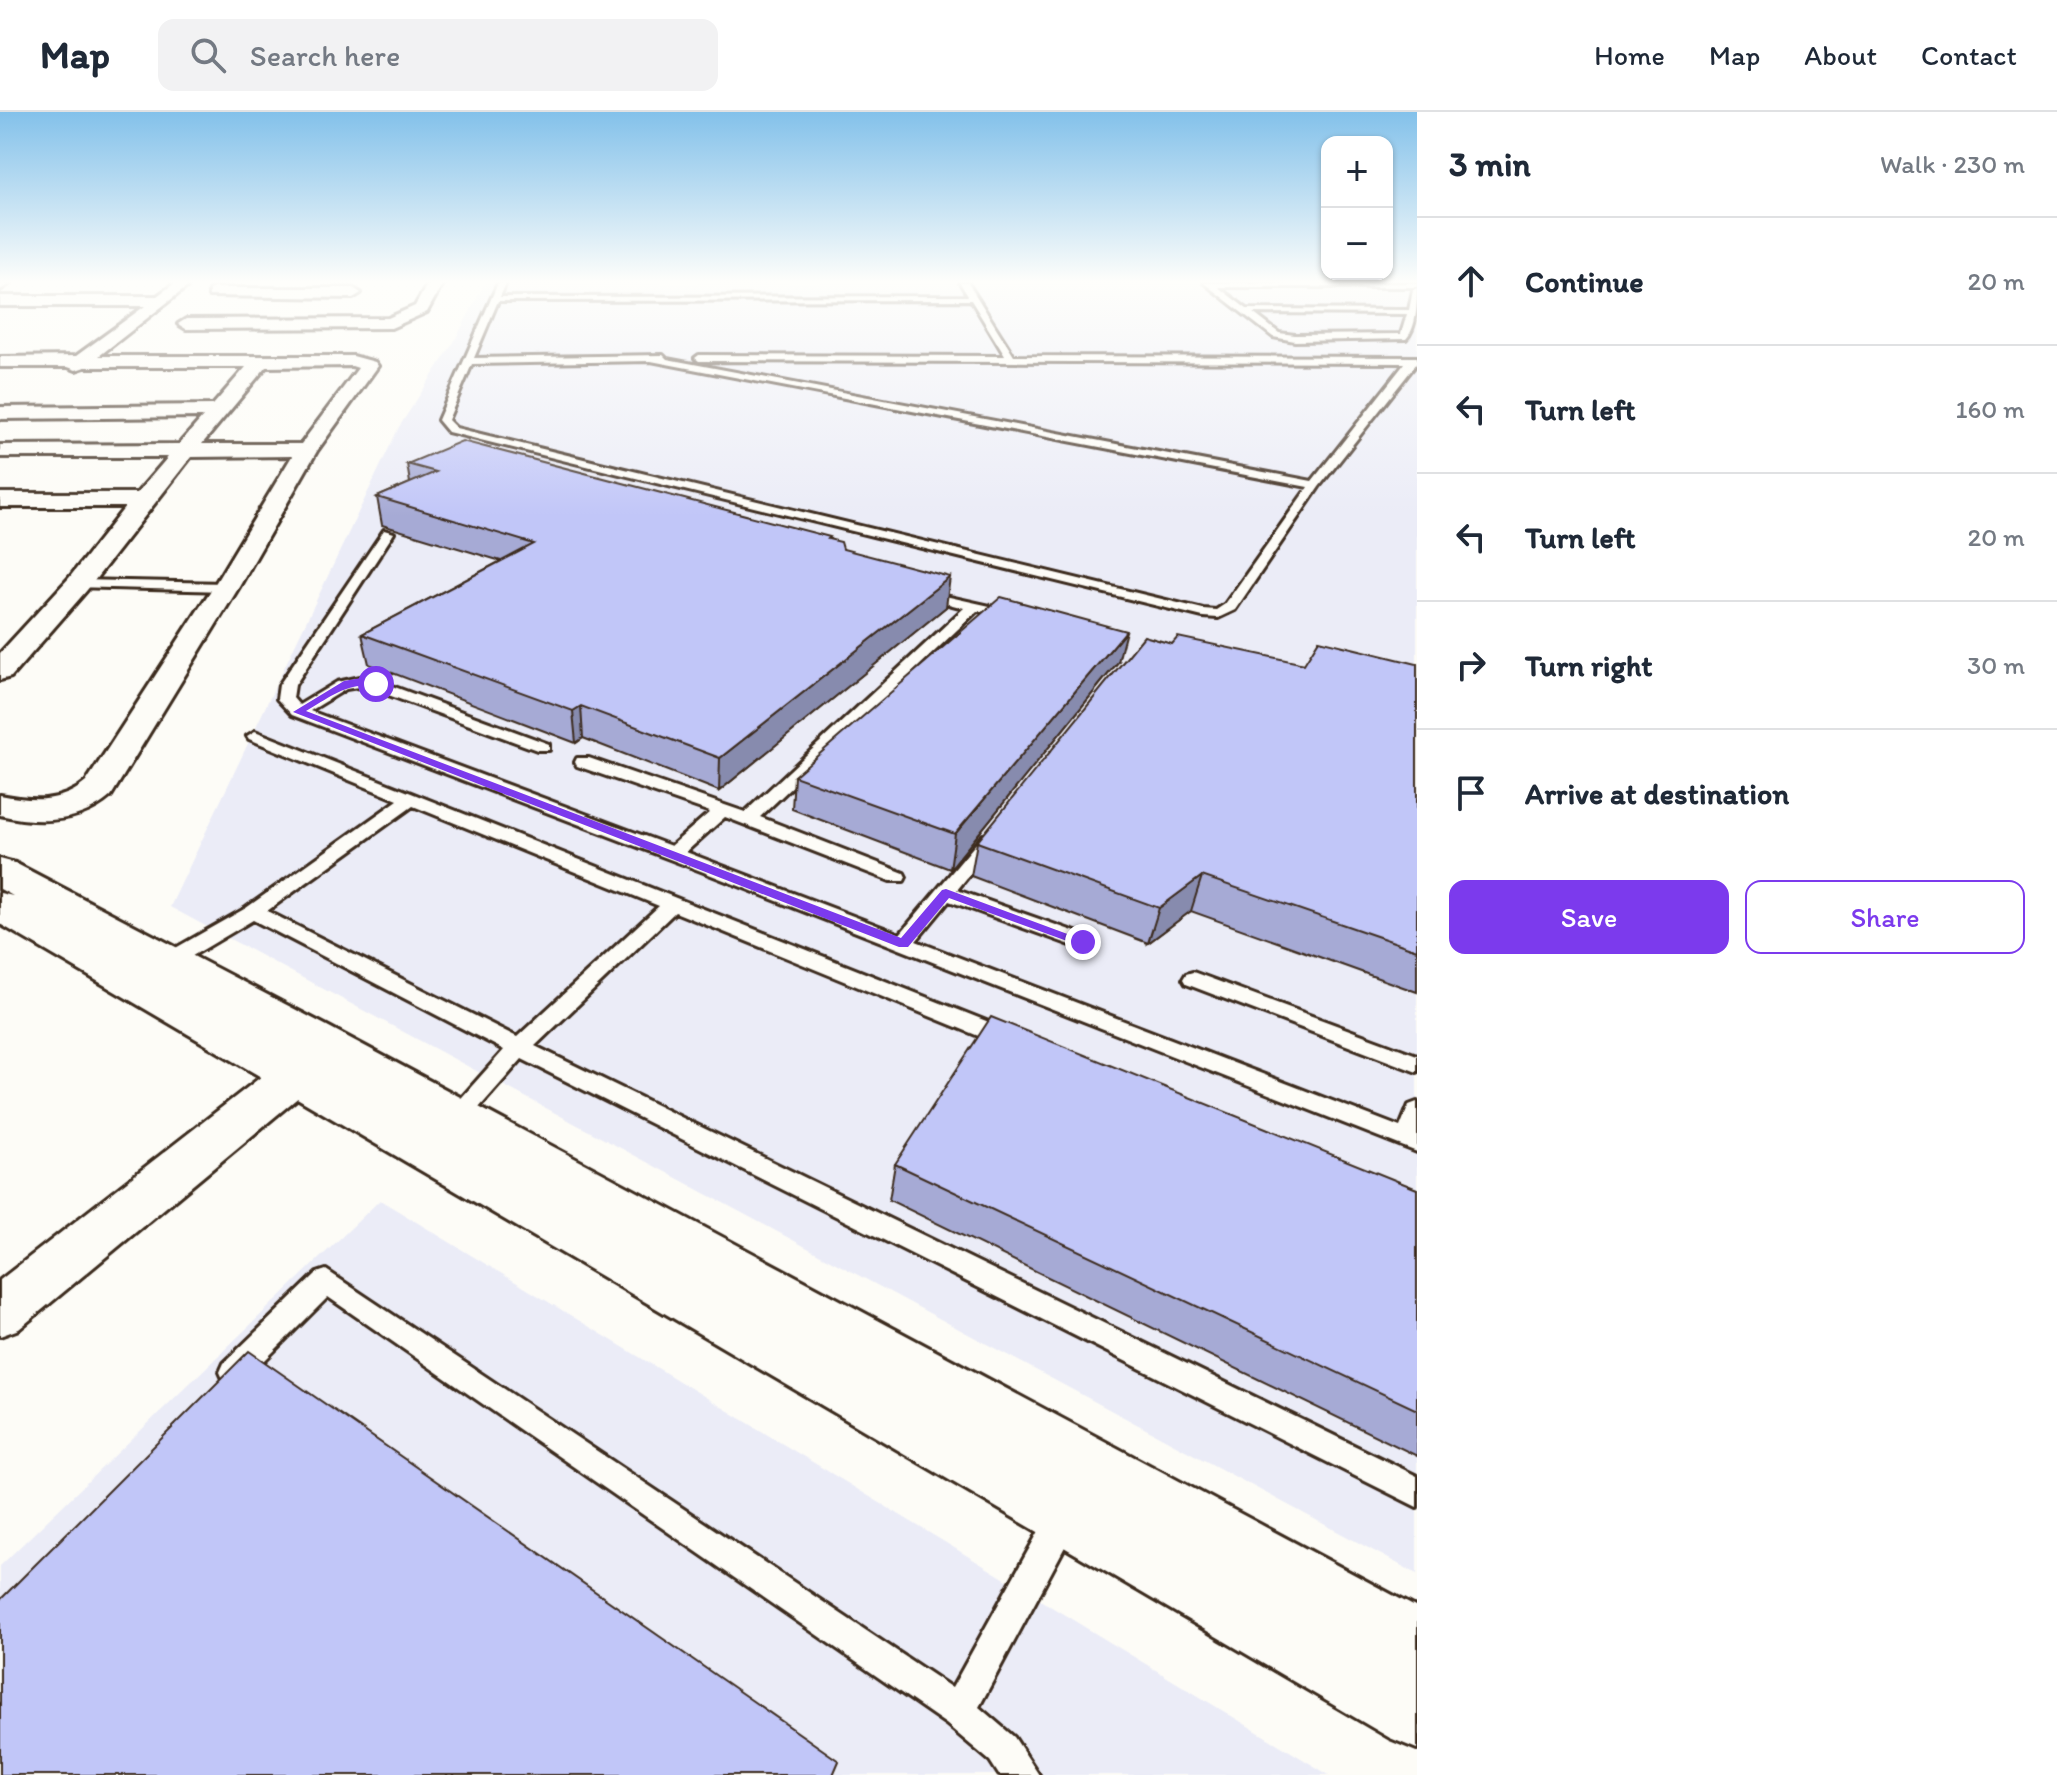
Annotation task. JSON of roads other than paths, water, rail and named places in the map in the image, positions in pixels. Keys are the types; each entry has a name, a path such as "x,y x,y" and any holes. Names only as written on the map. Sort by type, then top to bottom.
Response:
{"main road":[{"path":"0,872 312,1039 1417,1648"},
{"path":"0,906 1417,1711"}],"street":[{"path":"60,378 82,361"},
{"path":"5,657 78,584 143,500 261,361"},
{"path":"0,362 353,361 369,366 307,450 226,587 92,797 58,810 0,805"},
{"path":"116,412 170,362"},
{"path":"8,413 38,395"},
{"path":"8,413 218,411"},
{"path":"0,451 307,450"},
{"path":"0,517 9,500 143,500"},
{"path":"0,1312 296,1074"}],"lane":[{"path":"491,361 467,361 443,420 446,426 461,434 1187,612 1218,614 1230,607 1315,485 1414,361"},
{"path":"664,361 1315,485"},
{"path":"388,533 287,685 285,699 298,712 1412,1141 1417,1111"},
{"path":"78,584 226,587"},
{"path":"903,587 1005,615"},
{"path":"748,819 974,606"},
{"path":"298,712 342,685 354,681 369,682 543,747"},
{"path":"255,736 1023,1046"},
{"path":"583,762 748,819 897,877"},
{"path":"165,963 253,912 411,799"},
{"path":"673,854 721,811"},
{"path":"903,944 995,831"},
{"path":"946,893 1083,942"},
{"path":"455,1120 519,1048 673,903"},
{"path":"253,912 519,1048 1417,1492"},
{"path":"1193,979 1417,1064"},
{"path":"214,1392 326,1281 958,1712 1002,1749 1021,1775"},
{"path":"958,1712 1067,1510"}]}
